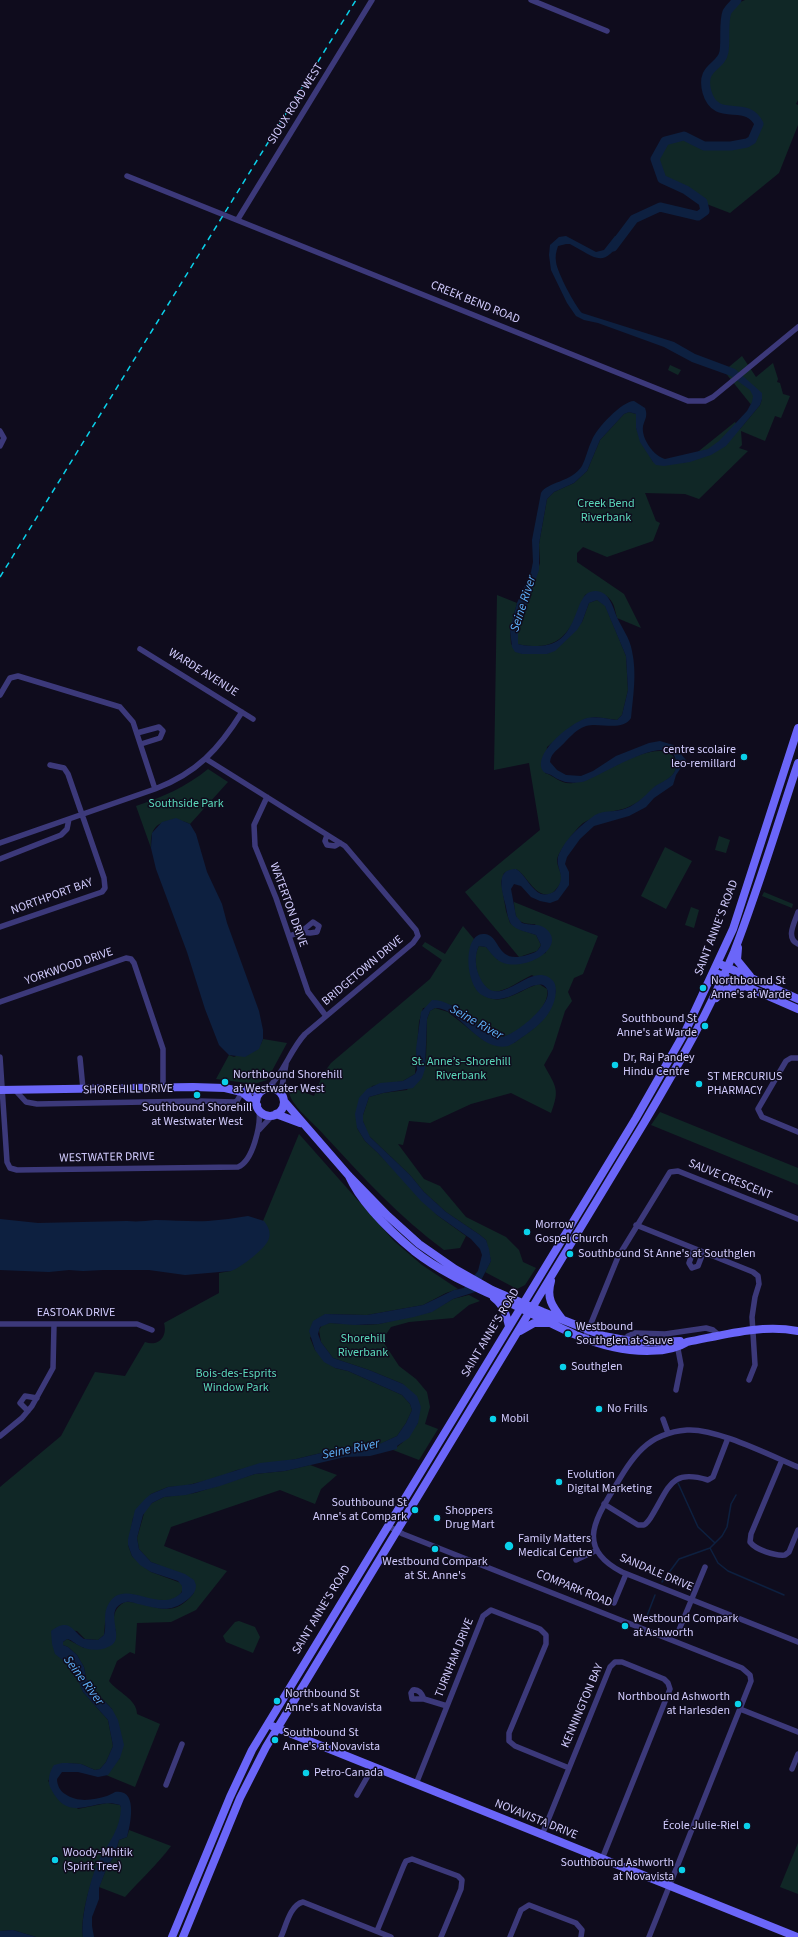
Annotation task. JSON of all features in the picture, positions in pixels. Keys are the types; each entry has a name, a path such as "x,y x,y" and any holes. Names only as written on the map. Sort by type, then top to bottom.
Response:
{"main road":[{"name":"SAINT ANNE'S ROAD","path":"172,1937 236,1783 267,1724 661,1076 696,1011 718,963 742,901 798,728"},
{"name":"SAINT ANNE'S ROAD","path":"183,1937 248,1780 277,1728 681,1061 723,977 752,905 798,763"},
{"path":"741,932 738,960 752,978"},
{"path":"718,963 798,999"},
{"path":"714,972 798,1009"},
{"path":"710,1004 722,991 728,988 740,986 752,989"},
{"name":"SHOREHILL DRIVE","path":"1,1090 163,1087 224,1088 242,1092 258,1107"},
{"path":"302,1124 263,1113 258,1107 258,1096 265,1089 277,1089 281,1092 284,1101 302,1124 349,1176 356,1191 383,1222 415,1251 492,1293 522,1305 552,1324 585,1338 613,1347 634,1350 659,1350 677,1344 753,1330 778,1328 798,1331"},
{"name":"SHOREHILL DRIVE","path":"242,1092 245,1090 265,1089"},
{"path":"274,1115 282,1109 284,1101"},
{"path":"553,1272 549,1289 549,1300 552,1307 563,1319"},
{"path":"492,1293 506,1313 509,1326"},
{"path":"531,1310 563,1319 604,1336 640,1343 677,1344"},
{"path":"515,1335 534,1323 552,1324"},
{"path":"291,1685 297,1695"},
{"name":"NOVAVISTA DRIVE","path":"267,1724 797,1937"}],"street":[{"name":"SIOUX ROAD WEST","path":"238,219 372,0"},
{"path":"532,0 607,31"},
{"name":"CREEK BEND ROAD","path":"127,176 238,219 688,401 704,401 714,397 798,327"},
{"path":"0,431 4,438 0,446"},
{"name":"WARDE AVENUE","path":"140,649 253,719"},
{"path":"0,695 10,678 18,676 120,707 129,716 137,733 155,789"},
{"path":"0,843 155,789 187,774 206,759 221,744 242,712"},
{"path":"137,733 159,727 163,731 160,738 141,744"},
{"name":"BRIDGETOWN DRIVE","path":"206,759 340,843 349,851 416,930 418,936 413,943 302,1036 274,1082 265,1089"},
{"path":"50,765 64,768 82,814"},
{"name":"WATERTON DRIVE","path":"267,797 254,825 253,840 308,992 326,1016"},
{"name":"NORTHPORT BAY","path":"0,927 102,892 105,888 104,878 82,814"},
{"path":"0,858 61,835 67,829 69,819"},
{"name":"BRIDGETOWN DRIVE","path":"327,835 325,841 327,845 335,846 340,843"},
{"path":"798,912 791,933 793,940 798,944"},
{"path":"289,936 301,932"},
{"name":"YORKWOOD DRIVE","path":"0,1002 126,958 131,958 134,962 163,1049 163,1087"},
{"path":"0,1057 1,1090"},
{"path":"80,1058 83,1089"},
{"path":"798,1058 791,1058 786,1061 758,1109 762,1117 798,1132"},
{"name":"BRIDGETOWN DRIVE","path":"281,1092 287,1060"},
{"name":"WESTWATER DRIVE","path":"1,1090 7,1162 10,1168 17,1170 238,1168 244,1165 248,1158 258,1130 258,1107"},
{"name":"SHOREHILL DRIVE","path":"15,1090 26,1102 37,1104 198,1101 234,1102 237,1101 242,1092"},
{"name":"WESTWATER DRIVE","path":"258,1130 274,1115"},
{"name":"SAUVE CRESCENT","path":"585,1338 618,1258 666,1175 674,1171 678,1171 798,1219"},
{"path":"636,1225 753,1272 758,1276 759,1284 754,1297 752,1317 755,1365 749,1380"},
{"path":"694,1249 689,1264 692,1268 698,1266 703,1253"},
{"name":"EASTOAK DRIVE","path":"0,1324 137,1324 152,1330"},
{"path":"0,1436 28,1411 37,1398 53,1368 54,1325"},
{"path":"624,1340 628,1336 635,1333 665,1334 706,1328 713,1330 720,1336"},
{"path":"676,1390 681,1370 677,1344"},
{"path":"28,1411 20,1403 21,1399 25,1396 37,1398"},
{"path":"663,1419 668,1433"},
{"name":"SANDALE DRIVE","path":"798,1467 728,1438 704,1430 687,1430 668,1433 648,1443 634,1456 604,1504 597,1518 593,1531 597,1550 608,1564 626,1574 798,1642"},
{"path":"604,1504 635,1524 644,1525 668,1488 678,1478 691,1475 708,1480 713,1477 728,1438"},
{"path":"782,1460 751,1534 750,1542 754,1546 776,1555 785,1555 789,1552 798,1530"},
{"name":"COMPARK ROAD","path":"388,1526 742,1668 750,1676 751,1681 740,1709"},
{"path":"576,1560 597,1550"},
{"path":"679,1630 705,1567"},
{"path":"614,1603 626,1574"},
{"name":"TURNHAM DRIVE","path":"416,1784 483,1616 486,1612 494,1611 540,1629 546,1635 546,1644 510,1733 509,1741 515,1746 569,1768"},
{"name":"KENNINGTON BAY","path":"542,1835 613,1663 617,1661 622,1662 666,1680 670,1686 670,1691 602,1859"},
{"path":"424,1698 447,1706"},
{"path":"649,1937 740,1709 798,1732"},
{"path":"166,1785 182,1744"},
{"path":"792,1769 798,1754"},
{"path":"357,1795 373,1767"},
{"path":"377,1931 404,1865 406,1861 412,1858 458,1876 462,1880 461,1889 441,1937"},
{"path":"281,1937 293,1908 297,1904 305,1902 391,1937"},
{"path":"510,1937 522,1910 529,1906 576,1923 582,1930 581,1937"}],"green space":[{"path":"745,0 798,0 798,100 796,104 798,105 798,125 779,173 730,213 704,203 700,197 692,193 666,183 659,174 659,145 670,137 675,136 706,146 725,146 749,141 758,131 757,118 744,112 716,108 708,96 705,85 708,71 721,56 724,49 727,15 730,9"},
{"name":"Creek Bend Riverbank","path":"742,356 756,377 773,363 778,379 777,382 780,383 783,394 790,396 781,418 775,416 765,441 741,431 742,445 739,448 748,451 699,499 685,494 645,493 656,521 660,523 653,541 607,557 583,547 577,553 577,562 624,594 641,628 617,618 614,606 609,598 602,593 593,592 585,595 578,613 568,630 556,641 547,645 537,646 518,644 518,631 540,563 539,544 547,499 554,492 574,483 587,471 600,440 624,414 629,412 636,414 636,428 653,462 684,463 735,422 740,429 760,405 762,399 753,407 724,371"},
{"path":"670,365 681,370 678,375 668,370"},
{"path":"497,595 517,603 510,630 511,644 522,654 547,654 582,622 589,603 597,600 605,605 626,656 628,690 622,715 617,720 595,717 585,719 572,726 547,747 545,773 562,782 573,783 630,758 661,751 671,754 676,765 676,769 672,776 654,788 640,801 623,809 606,813 594,818 580,826 560,851 557,864 561,874 561,880 560,884 552,893 540,893 516,869 504,873 501,882 506,911 510,923 521,930 536,935 541,945 537,951 519,957 465,892 540,830 529,763 494,770"},
{"name":"Southside Park","path":"208,769 228,782 190,824 183,821 171,821 161,823 157,826 152,833 151,848 136,806 174,791"},
{"path":"719,836 730,840 726,853 715,850"},
{"path":"665,847 692,861 666,909 641,896"},
{"path":"764,892 793,904 792,908 762,896"},
{"name":"St. Anne’s–Shorehill Riverbank","path":"514,902 598,936 583,974 574,978 568,992 572,1001 565,1011 553,1049 544,1065 554,1084 556,1093 551,1113 511,1093 471,1104 430,1123 409,1121 403,1145 398,1144 424,1179 440,1186 466,1217 506,1237 519,1250 523,1262 536,1268 525,1285 517,1289 485,1272 491,1261 486,1240 446,1212 424,1192 410,1175 368,1135 363,1121 363,1115 369,1097 383,1093 407,1090 426,1059 427,1019 430,1011 435,1008 448,1012 483,1040 514,1043 542,1021 547,1015 554,1000 556,990 532,975 501,991 494,991 487,989 481,982 477,971 476,958 479,946 486,947 498,960 546,953 535,924 524,923 518,919 515,913"},
{"path":"691,907 699,910 694,928 685,925"},
{"path":"463,926 474,939 471,947 469,965 478,990 493,999 499,999 511,996 539,984 547,989 547,996 544,1003 539,1011 525,1025 509,1035 502,1037 481,1028 451,1005 423,1008 419,1022 415,1074 403,1081 372,1086 357,1128 365,1141 437,1215 466,1236 460,1248 444,1250 397,1210 301,1112 289,1093 288,1086 314,1096 323,1074 331,1063 430,979 442,960 422,946 425,942 445,954"},
{"path":"263,1039 287,1043 267,1080 254,1084 216,1079 229,1055 234,1057 261,1044"},
{"path":"660,1112 798,1168 798,1185 651,1125"},
{"name":"Bois-des-Esprits Window Park","path":"299,1134 394,1241 422,1265 458,1289 446,1293 423,1305 367,1315 325,1314 310,1338 315,1350 335,1368 348,1371 402,1395 410,1404 412,1410 406,1423 397,1436 376,1446 346,1447 296,1459 237,1470 216,1478 184,1486 168,1487 151,1494 133,1518 128,1545 132,1556 151,1572 181,1583 182,1591 178,1596 170,1600 162,1601 124,1594 105,1623 104,1635 98,1640 85,1639 77,1631 55,1629 69,1664 75,1672 83,1692 108,1720 113,1746 106,1762 100,1769 95,1770 81,1764 62,1763 48,1781 78,1809 107,1803 120,1805 122,1812 119,1827 102,1857 92,1880 84,1910 82,1929 83,1937 36,1937 13,1930 0,1931 0,1487 61,1436 95,1372 125,1376 145,1342 154,1343 161,1340 165,1333 164,1323 219,1293 219,1273 231,1271 263,1221"},
{"name":"Shorehill Riverbank","path":"469,1295 480,1301 469,1305 453,1318 409,1322 391,1327 382,1340 399,1366 416,1379 427,1392 430,1407 425,1424 438,1429 419,1460 393,1450 402,1443 418,1423 403,1384 369,1370 333,1358 321,1342 319,1330 322,1325 330,1323 364,1325 379,1324 431,1312 453,1299"},
{"path":"310,1465 337,1475 321,1489 315,1504 280,1490 171,1527 164,1546 227,1571 196,1610 171,1622 137,1623 135,1654 130,1652 117,1661 109,1681 134,1704 137,1714 160,1724 135,1787 106,1775 120,1758 112,1709 90,1686 86,1678 84,1667 77,1655 68,1647 63,1645 63,1642 67,1639 84,1648 116,1631 114,1614 118,1607 125,1602 135,1602 168,1609 185,1602 194,1593 159,1565 151,1562 139,1549 137,1538 145,1510 152,1503 164,1497 195,1493 255,1474 285,1471"},
{"path":"239,1621 255,1627 260,1637 253,1653 226,1642 223,1636 235,1622"},
{"path":"129,1830 171,1846 125,1897 99,1887 107,1867 115,1855 119,1840 127,1837"},
{"path":"798,1843 798,1894 780,1887"}],"water":[{"name":"Seine River","path":"566,236 596,252 604,250 615,236 622,239 615,249 604,258 592,256 570,244 558,246 556,252 557,267 567,289 582,313 674,342 695,354 735,369 762,393 760,405 726,446 711,455 690,462 664,466 656,465 653,462 640,442 636,428 636,414 629,412 624,414 600,440 587,471 574,483 554,492 547,499 539,544 539,570 518,631 518,644 526,646 539,646 552,644 561,638 568,630 580,603 585,596 590,592 596,591 605,594 608,598 631,646 634,693 631,718 622,725 592,725 578,730 552,755 550,762 557,770 566,775 581,776 593,771 616,756 649,743 660,741 673,745 686,760 676,775 673,785 654,798 646,807 629,816 594,826 580,839 567,857 565,864 569,872 569,885 558,900 550,903 540,901 531,897 521,886 514,884 511,889 516,916 522,923 542,926 545,928 551,935 552,942 548,950 532,961 522,964 511,964 501,962 486,947 479,946 476,959 478,973 485,986 494,991 504,990 535,976 545,976 554,982 556,996 554,1003 542,1021 530,1032 512,1044 508,1046 497,1046 478,1037 461,1021 444,1009 435,1008 430,1011 427,1019 425,1069 422,1078 413,1088 369,1097 363,1115 363,1121 370,1137 410,1175 424,1192 446,1212 486,1240 491,1261 475,1292 453,1299 432,1312 379,1324 354,1325 330,1323 320,1327 318,1334 321,1342 333,1358 369,1370 403,1384 417,1396 421,1407 418,1423 409,1438 397,1446 397,1449 370,1456 345,1457 285,1471 255,1474 220,1486 186,1495 164,1497 152,1503 143,1515 137,1538 139,1549 151,1562 185,1574 194,1580 196,1585 193,1594 175,1607 163,1609 129,1602 119,1605 115,1610 114,1616 116,1640 109,1647 95,1650 82,1647 67,1639 63,1642 63,1645 68,1647 77,1655 84,1667 86,1678 90,1686 112,1709 118,1720 124,1745 120,1758 108,1775 98,1777 78,1772 62,1772 57,1779 58,1786 65,1794 80,1800 96,1799 115,1792 123,1792 130,1802 131,1809 130,1825 127,1837 119,1840 115,1855 107,1867 99,1888 99,1899 92,1917 94,1937 83,1937 83,1919 90,1886 100,1858 117,1829 121,1808 120,1805 110,1803 83,1808 66,1806 58,1800 51,1789 49,1777 54,1765 62,1763 81,1764 95,1770 100,1769 106,1762 113,1746 108,1720 83,1692 73,1668 55,1654 52,1644 51,1631 62,1625 67,1625 84,1639 98,1640 104,1635 106,1610 114,1598 122,1594 131,1594 163,1600 173,1598 182,1592 182,1586 178,1581 151,1572 140,1565 132,1556 128,1545 135,1510 151,1494 168,1487 193,1484 260,1463 296,1459 346,1447 373,1447 397,1436 406,1423 412,1410 410,1404 402,1395 348,1371 335,1368 324,1362 315,1350 309,1331 313,1321 325,1314 367,1315 423,1305 454,1290 464,1288 478,1271 482,1255 480,1249 471,1239 437,1215 421,1201 378,1153 365,1141 357,1128 355,1114 359,1098 367,1089 380,1083 403,1081 415,1074 417,1070 416,1049 421,1012 432,1000 442,1001 450,1005 459,1010 483,1029 502,1037 517,1030 535,1015 543,1006 547,998 548,991 543,985 530,987 507,997 491,999 482,995 476,989 469,970 468,959 470,949 473,941 478,935 485,934 490,936 504,953 510,956 517,957 532,954 537,951 541,945 536,935 519,930 511,924 502,892 502,876 509,870 516,869 537,892 541,894 550,894 555,891 561,880 558,863 559,854 574,832 598,813 626,809 635,804 653,788 670,777 675,770 676,766 673,754 664,750 635,757 582,782 565,782 544,772 541,764 548,747 572,725 590,717 617,720 622,715 628,690 626,656 605,606 597,600 589,603 582,622 577,630 555,651 547,654 522,654 515,652 512,647 510,630 517,603 531,572 533,562 532,540 541,493 549,486 566,479 578,471 585,460 594,435 616,410 629,402 634,401 645,408 646,415 643,426 644,436 653,451 665,459 708,449 719,441 747,411 752,402 753,396 750,390 731,376 692,362 664,347 576,316 567,303 551,270 549,255 550,245 559,237"},
{"path":"176,818 190,824 196,834 207,872 222,904 227,923 259,1011 263,1030 263,1039 259,1049 245,1057 229,1055 219,1045 205,1009 187,952 156,869 151,848 152,833 162,822"},
{"path":"248,1216 264,1221 269,1229 269,1238 263,1247 253,1257 231,1271 185,1275 149,1270 69,1270 49,1272 0,1270 0,1219 38,1223 155,1220 202,1221"},
{"path":"13,1930 36,1937 0,1937 0,1931"}],"waterway":[{"name":"Seine River","path":"613,247 634,219 660,207 698,216 705,211 703,202 686,190 662,179 655,159 665,141 684,136 704,146 731,146 747,143 752,140 759,124 754,116 740,111 717,107 711,101 707,92 706,83 706,77 722,57 724,52 726,16 728,10 737,0"},
{"path":"678,1483 698,1527 715,1543"},
{"path":"662,1582 679,1559 710,1548 722,1536 727,1527 731,1504 736,1495"},
{"path":"710,1548 718,1563 728,1571 784,1595"},
{"path":"645,1621 655,1595"}],"railway":[{"path":"0,577 356,0"}],"place":[{"name":"centre scolaire leo-remillard","path":"744,757"},
{"name":"Northbound St Anne's at Warde","path":"703,988"},
{"name":"Southbound St Anne's at Warde","path":"705,1026"},
{"name":"Dr, Raj Pandey Hindu Centre","path":"615,1065"},
{"name":"Northbound Shorehill at Westwater West","path":"225,1082"},
{"name":"ST MERCURIUS PHARMACY","path":"699,1084"},
{"name":"Southbound Shorehill at Westwater West","path":"197,1095"},
{"name":"Morrow Gospel Church","path":"527,1232"},
{"name":"Southbound St Anne's at Southglen","path":"570,1254"},
{"name":"Westbound Southglen at Sauve","path":"568,1334"},
{"name":"Southglen","path":"563,1367"},
{"name":"No Frills","path":"599,1409"},
{"name":"Mobil","path":"493,1419"},
{"name":"Evolution Digital Marketing","path":"559,1482"},
{"name":"Southbound St Anne's at Compark","path":"415,1510"},
{"name":"Shoppers Drug Mart","path":"437,1518"},
{"name":"Family Matters Medical Centre","path":"509,1546"},
{"name":"Westbound Compark at St. Anne's","path":"435,1549"},
{"name":"Westbound Compark at Ashworth","path":"625,1626"},
{"name":"Northbound St Anne's at Novavista","path":"277,1701"},
{"name":"Northbound Ashworth at Harlesden","path":"738,1704"},
{"name":"Southbound St Anne's at Novavista","path":"275,1740"},
{"name":"Petro-Canada","path":"306,1773"},
{"name":"École Julie-Riel","path":"747,1826"},
{"name":"Woody-Mhitik (Spirit Tree)","path":"55,1860"},
{"name":"Southbound Ashworth at Novavista","path":"682,1870"}]}
